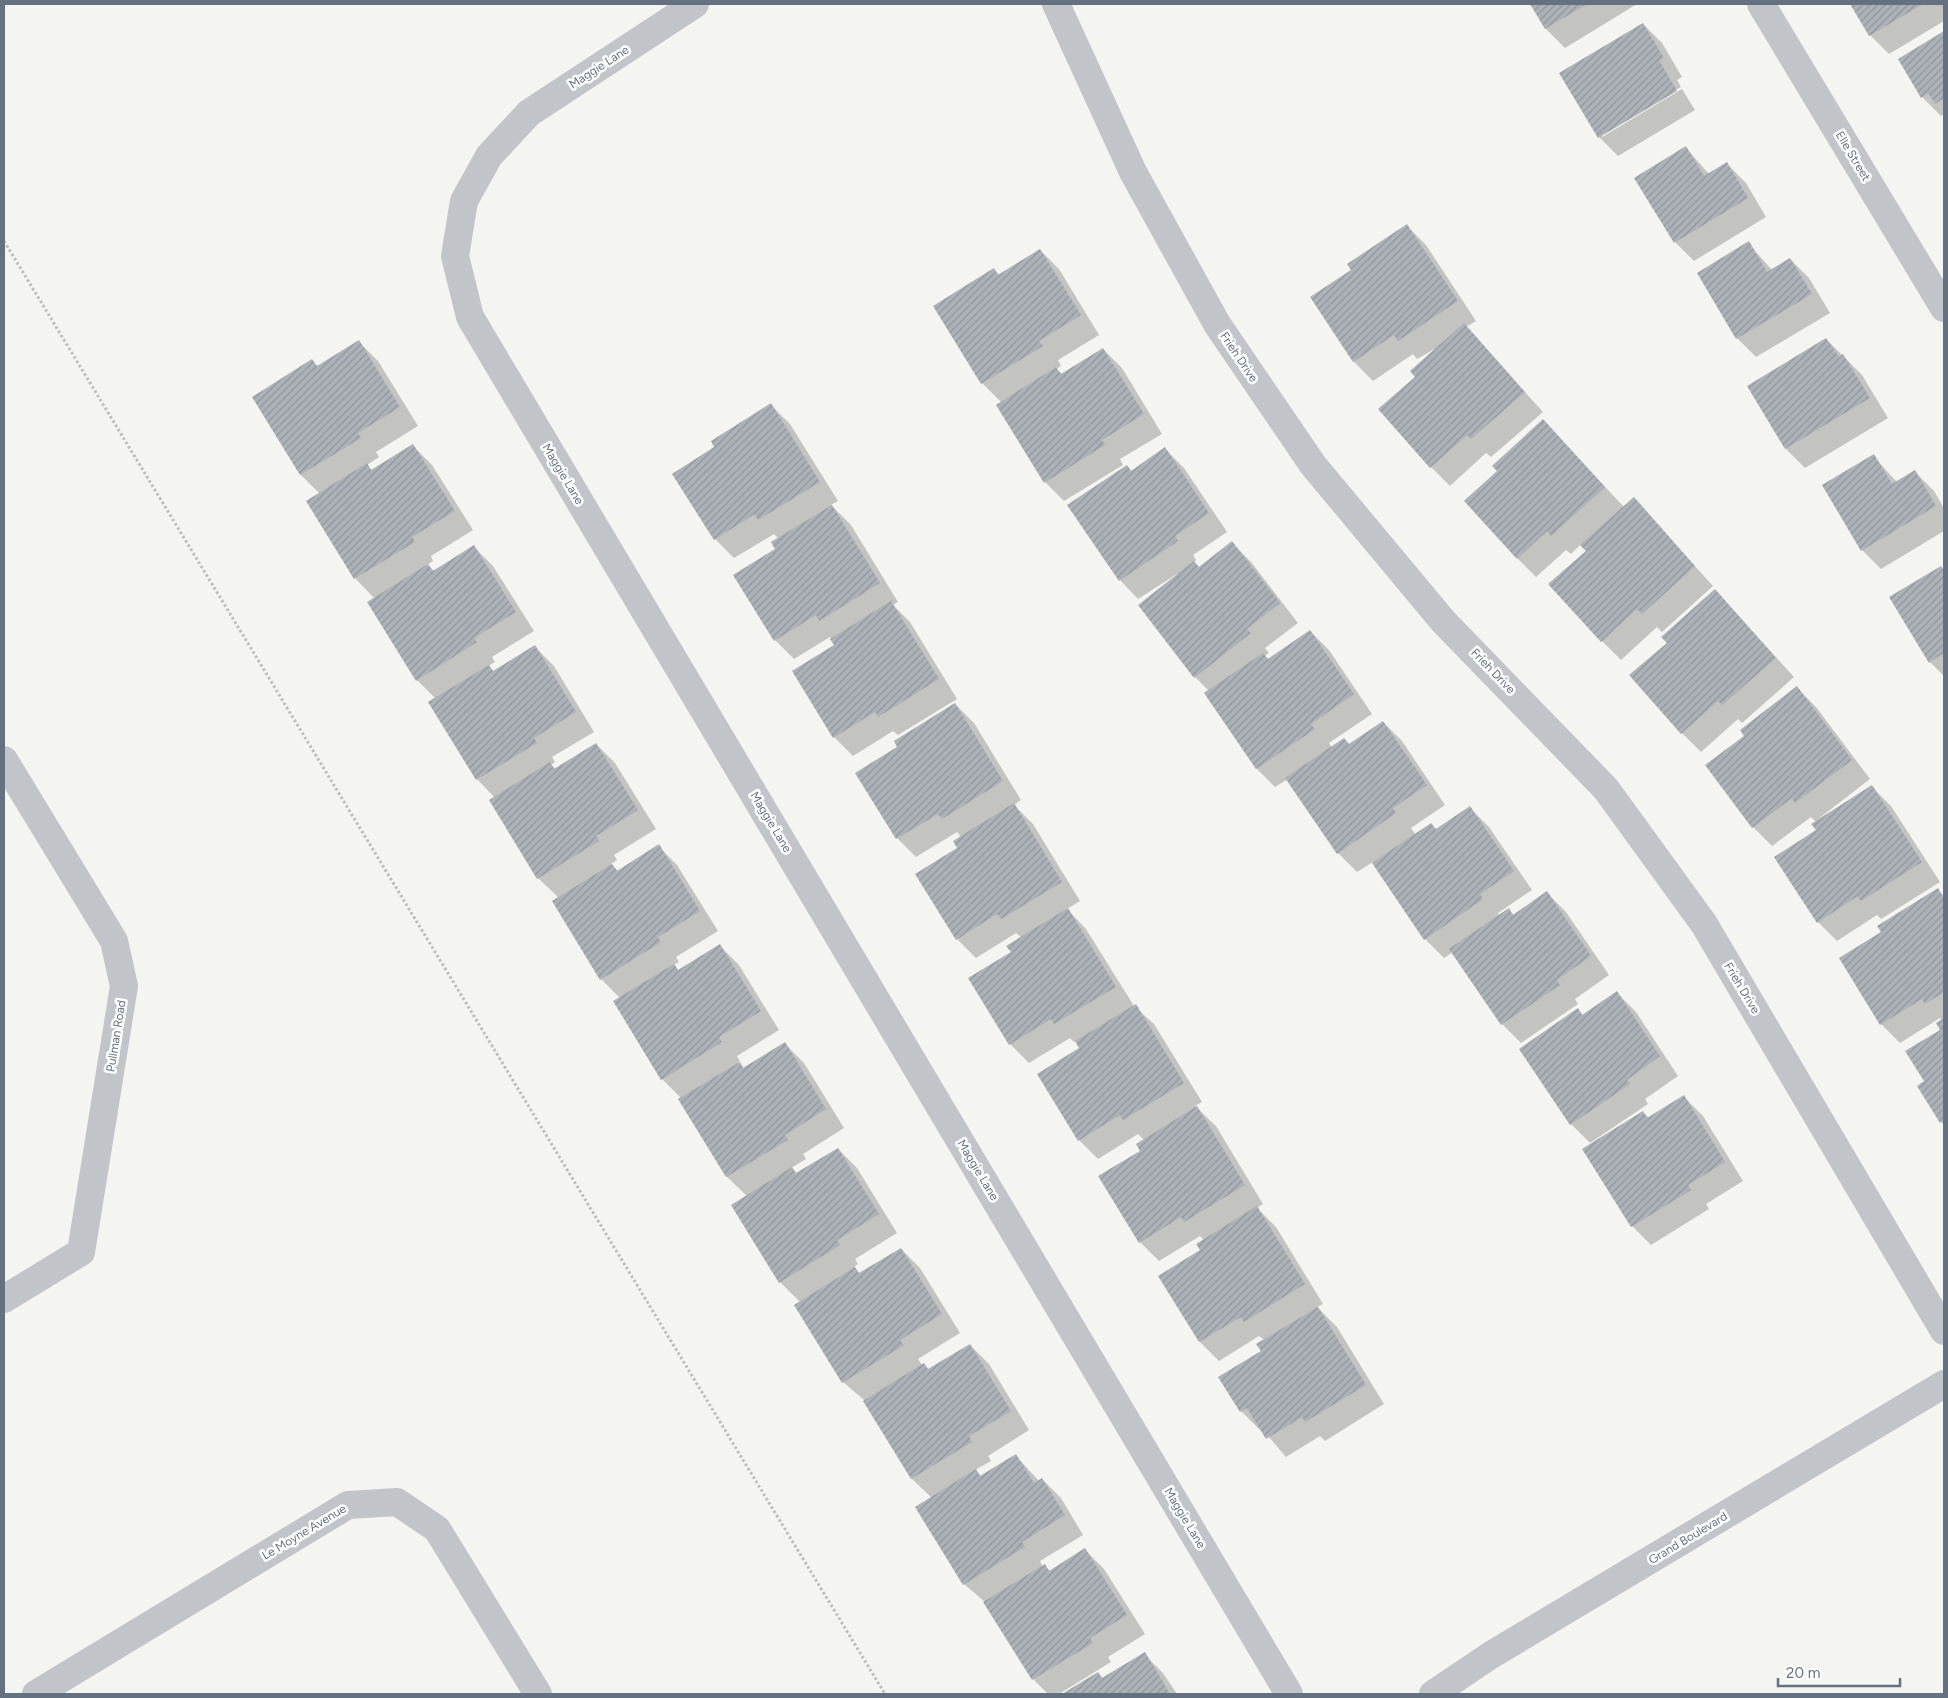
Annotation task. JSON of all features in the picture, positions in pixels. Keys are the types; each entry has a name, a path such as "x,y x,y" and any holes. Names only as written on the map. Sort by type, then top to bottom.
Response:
{"street":[{"name":"Maggie Lane","path":"695,4 529,112 489,156 464,201 455,256 470,317 1289,1694"},
{"name":"Frieh Drive","path":"1056,4 1133,172 1222,332 1313,465 1443,621 1606,789 1698,916 1944,1331"},
{"name":"Elle Street","path":"1761,4 1944,308"},
{"name":"Pullman Road","path":"4,760 114,942 124,986 81,1252 4,1299"},
{"name":"Grand Boulevard","path":"1433,1694 1491,1656 1944,1384"},
{"name":"Le Moyne Avenue","path":"36,1694 348,1505 397,1502 437,1529 538,1694"}],"path":[{"path":"4,241 885,1694"}],"building":[{"path":"1530,4 1587,4 1545,29"},
{"path":"1850,4 1923,4 1869,36"},
{"path":"1643,23 1664,58 1659,60 1677,91 1598,138 1559,73"},
{"path":"1944,31 1944,98 1935,104 1928,93 1921,98 1898,59"},
{"path":"1686,146 1704,176 1727,162 1748,198 1674,243 1634,178"},
{"path":"1407,224 1458,301 1398,341 1394,335 1353,362 1310,297 1351,270 1347,264"},
{"path":"1749,241 1767,272 1790,258 1812,294 1736,339 1697,273"},
{"path":"1040,249 1081,315 1039,341 1043,346 981,384 933,306 994,268 998,275"},
{"path":"1464,323 1525,392 1471,439 1467,435 1430,468 1378,409 1415,377 1410,371"},
{"path":"1826,338 1839,357 1843,354 1870,398 1785,449 1747,386"},
{"path":"359,340 400,407 358,433 361,438 300,475 252,397 312,359 317,366"},
{"path":"1103,348 1144,414 1102,440 1105,445 1044,483 996,405 1056,367 1061,374"},
{"path":"771,403 820,482 758,520 755,514 714,540 672,474 714,447 711,441"},
{"path":"1543,419 1605,487 1551,536 1547,531 1517,559 1464,501 1497,471 1492,466"},
{"path":"413,444 455,511 412,537 415,542 354,579 306,501 367,463 371,470"},
{"path":"1165,447 1209,513 1175,536 1178,541 1119,581 1067,505 1127,465 1131,471"},
{"path":"1874,454 1892,484 1915,470 1936,506 1861,551 1822,485"},
{"path":"1634,497 1695,566 1642,614 1637,609 1601,642 1548,584 1586,551 1580,545"},
{"path":"832,505 880,583 819,621 816,615 774,641 733,575 775,549 771,542"},
{"path":"1232,541 1280,603 1247,629 1251,633 1194,678 1138,605 1194,561 1199,567"},
{"path":"474,545 516,612 474,638 477,642 416,681 367,602 428,564 433,571"},
{"path":"1941,566 1944,571 1944,653 1929,663 1889,597"},
{"path":"1715,589 1776,658 1722,705 1718,701 1681,734 1629,675 1667,643 1661,637"},
{"path":"891,601 939,679 878,717 875,712 833,738 792,671 834,645 830,639"},
{"path":"1310,630 1354,694 1311,724 1315,729 1256,769 1204,693 1263,653 1268,659"},
{"path":"535,645 576,712 534,738 537,743 476,780 428,702 489,665 493,671"},
{"path":"1797,686 1852,760 1795,803 1792,798 1752,828 1705,765 1744,736 1740,730"},
{"path":"955,703 1003,781 942,819 938,814 896,839 855,773 897,747 894,741"},
{"path":"1383,721 1427,785 1393,808 1396,813 1337,854 1285,778 1344,738 1349,744"},
{"path":"596,743 638,810 596,836 599,841 537,879 489,800 550,762 554,769"},
{"path":"1872,785 1922,862 1861,901 1858,896 1817,923 1774,857 1816,830 1811,824"},
{"path":"1014,803 1062,882 1001,919 997,914 956,940 915,874 957,848 953,841"},
{"path":"1470,806 1514,871 1480,894 1483,899 1424,940 1372,863 1431,823 1436,829"},
{"path":"659,844 700,911 658,937 661,942 600,980 552,901 612,864 617,871"},
{"path":"1938,888 1944,899 1944,992 1925,1004 1922,999 1880,1025 1839,958 1881,932 1877,926"},
{"path":"1547,891 1591,956 1557,980 1560,985 1501,1025 1449,949 1509,908 1513,915"},
{"path":"1068,908 1116,987 1054,1024 1051,1019 1009,1045 968,978 1011,952 1006,946"},
{"path":"720,944 761,1011 719,1037 722,1042 661,1080 613,1001 674,964 678,970"},
{"path":"1617,991 1660,1056 1627,1080 1630,1084 1570,1125 1519,1049 1578,1008 1582,1015"},
{"path":"1136,1004 1184,1083 1123,1120 1120,1115 1078,1141 1037,1074 1079,1048 1075,1041"},
{"path":"1944,1018 1944,1120 1940,1123 1917,1086 1924,1081 1905,1051 1940,1030 1936,1023"},
{"path":"785,1042 826,1109 785,1135 788,1140 726,1177 678,1099 740,1062 743,1068"},
{"path":"1684,1095 1725,1162 1688,1185 1691,1190 1631,1227 1582,1149 1643,1111 1647,1118"},
{"path":"1197,1106 1245,1185 1184,1222 1181,1217 1139,1243 1098,1176 1140,1151 1136,1144"},
{"path":"838,1148 879,1214 837,1240 840,1245 779,1283 731,1205 792,1167 796,1173"},
{"path":"1257,1206 1305,1284 1244,1322 1241,1317 1199,1342 1158,1276 1200,1250 1196,1244"},
{"path":"901,1248 942,1314 900,1340 904,1345 842,1383 794,1305 855,1267 859,1273"},
{"path":"1318,1307 1366,1385 1305,1422 1302,1417 1266,1439 1247,1408 1240,1412 1218,1377 1261,1351 1256,1344"},
{"path":"970,1344 1011,1411 969,1436 972,1442 911,1479 863,1401 924,1363 928,1369"},
{"path":"1016,1454 1034,1483 1042,1478 1065,1515 1022,1542 1025,1547 963,1585 915,1507 976,1469 980,1476"},
{"path":"1085,1548 1127,1615 1090,1638 1093,1643 1032,1680 983,1602 1045,1564 1049,1571"},
{"path":"1145,1652 1170,1694 1062,1694 1098,1672 1102,1678"}]}
